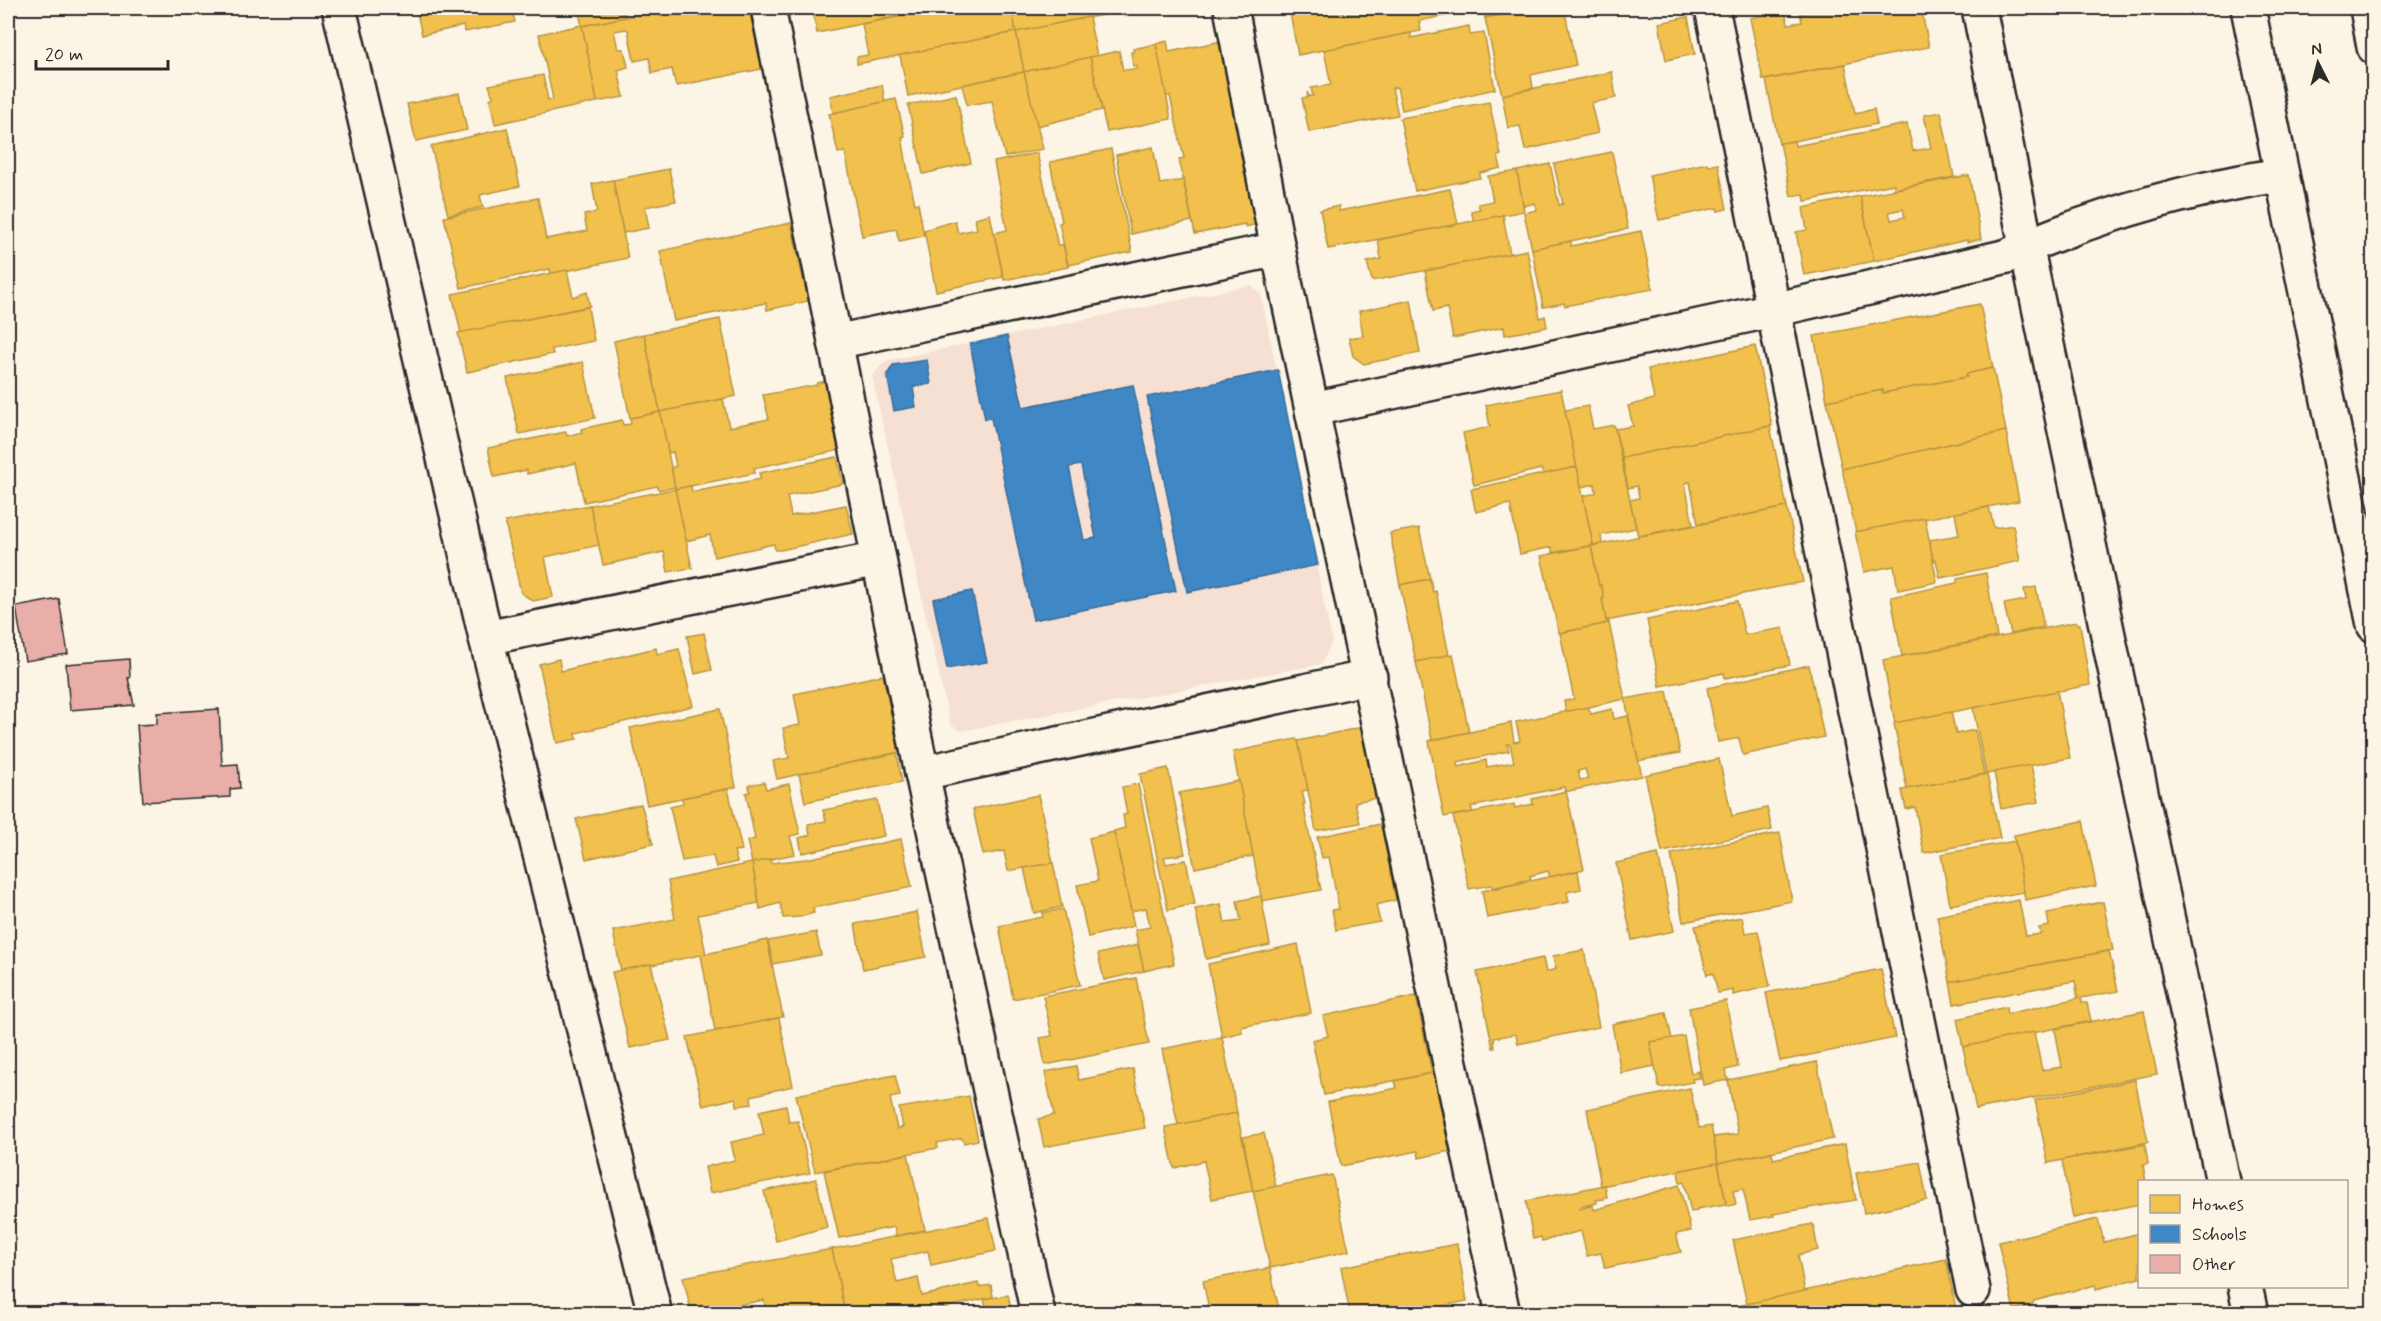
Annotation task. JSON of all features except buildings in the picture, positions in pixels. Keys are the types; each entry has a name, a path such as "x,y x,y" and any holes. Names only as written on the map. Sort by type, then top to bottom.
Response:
{"street":[{"path":"339,8 486,638 655,1314"},
{"path":"768,8 922,773 1038,1314"},
{"path":"1231,8 1278,249 1503,1314"},
{"path":"1712,8 1973,1290"},
{"path":"1979,8 2026,245 2223,1180"},
{"path":"2248,8 2373,625"},
{"path":"2367,8 2373,47"},
{"path":"1313,409 1773,310 2008,256 2026,245 2107,216 2229,182 2282,176"},
{"path":"835,342 1278,249"},
{"path":"486,638 879,559"},
{"path":"922,773 1370,677"},
{"path":"2245,1288 2251,1314"}],"shaded area":[{"path":"1251,285 1261,294 1332,641 1322,664 961,731 950,724 872,376 885,361"}]}
